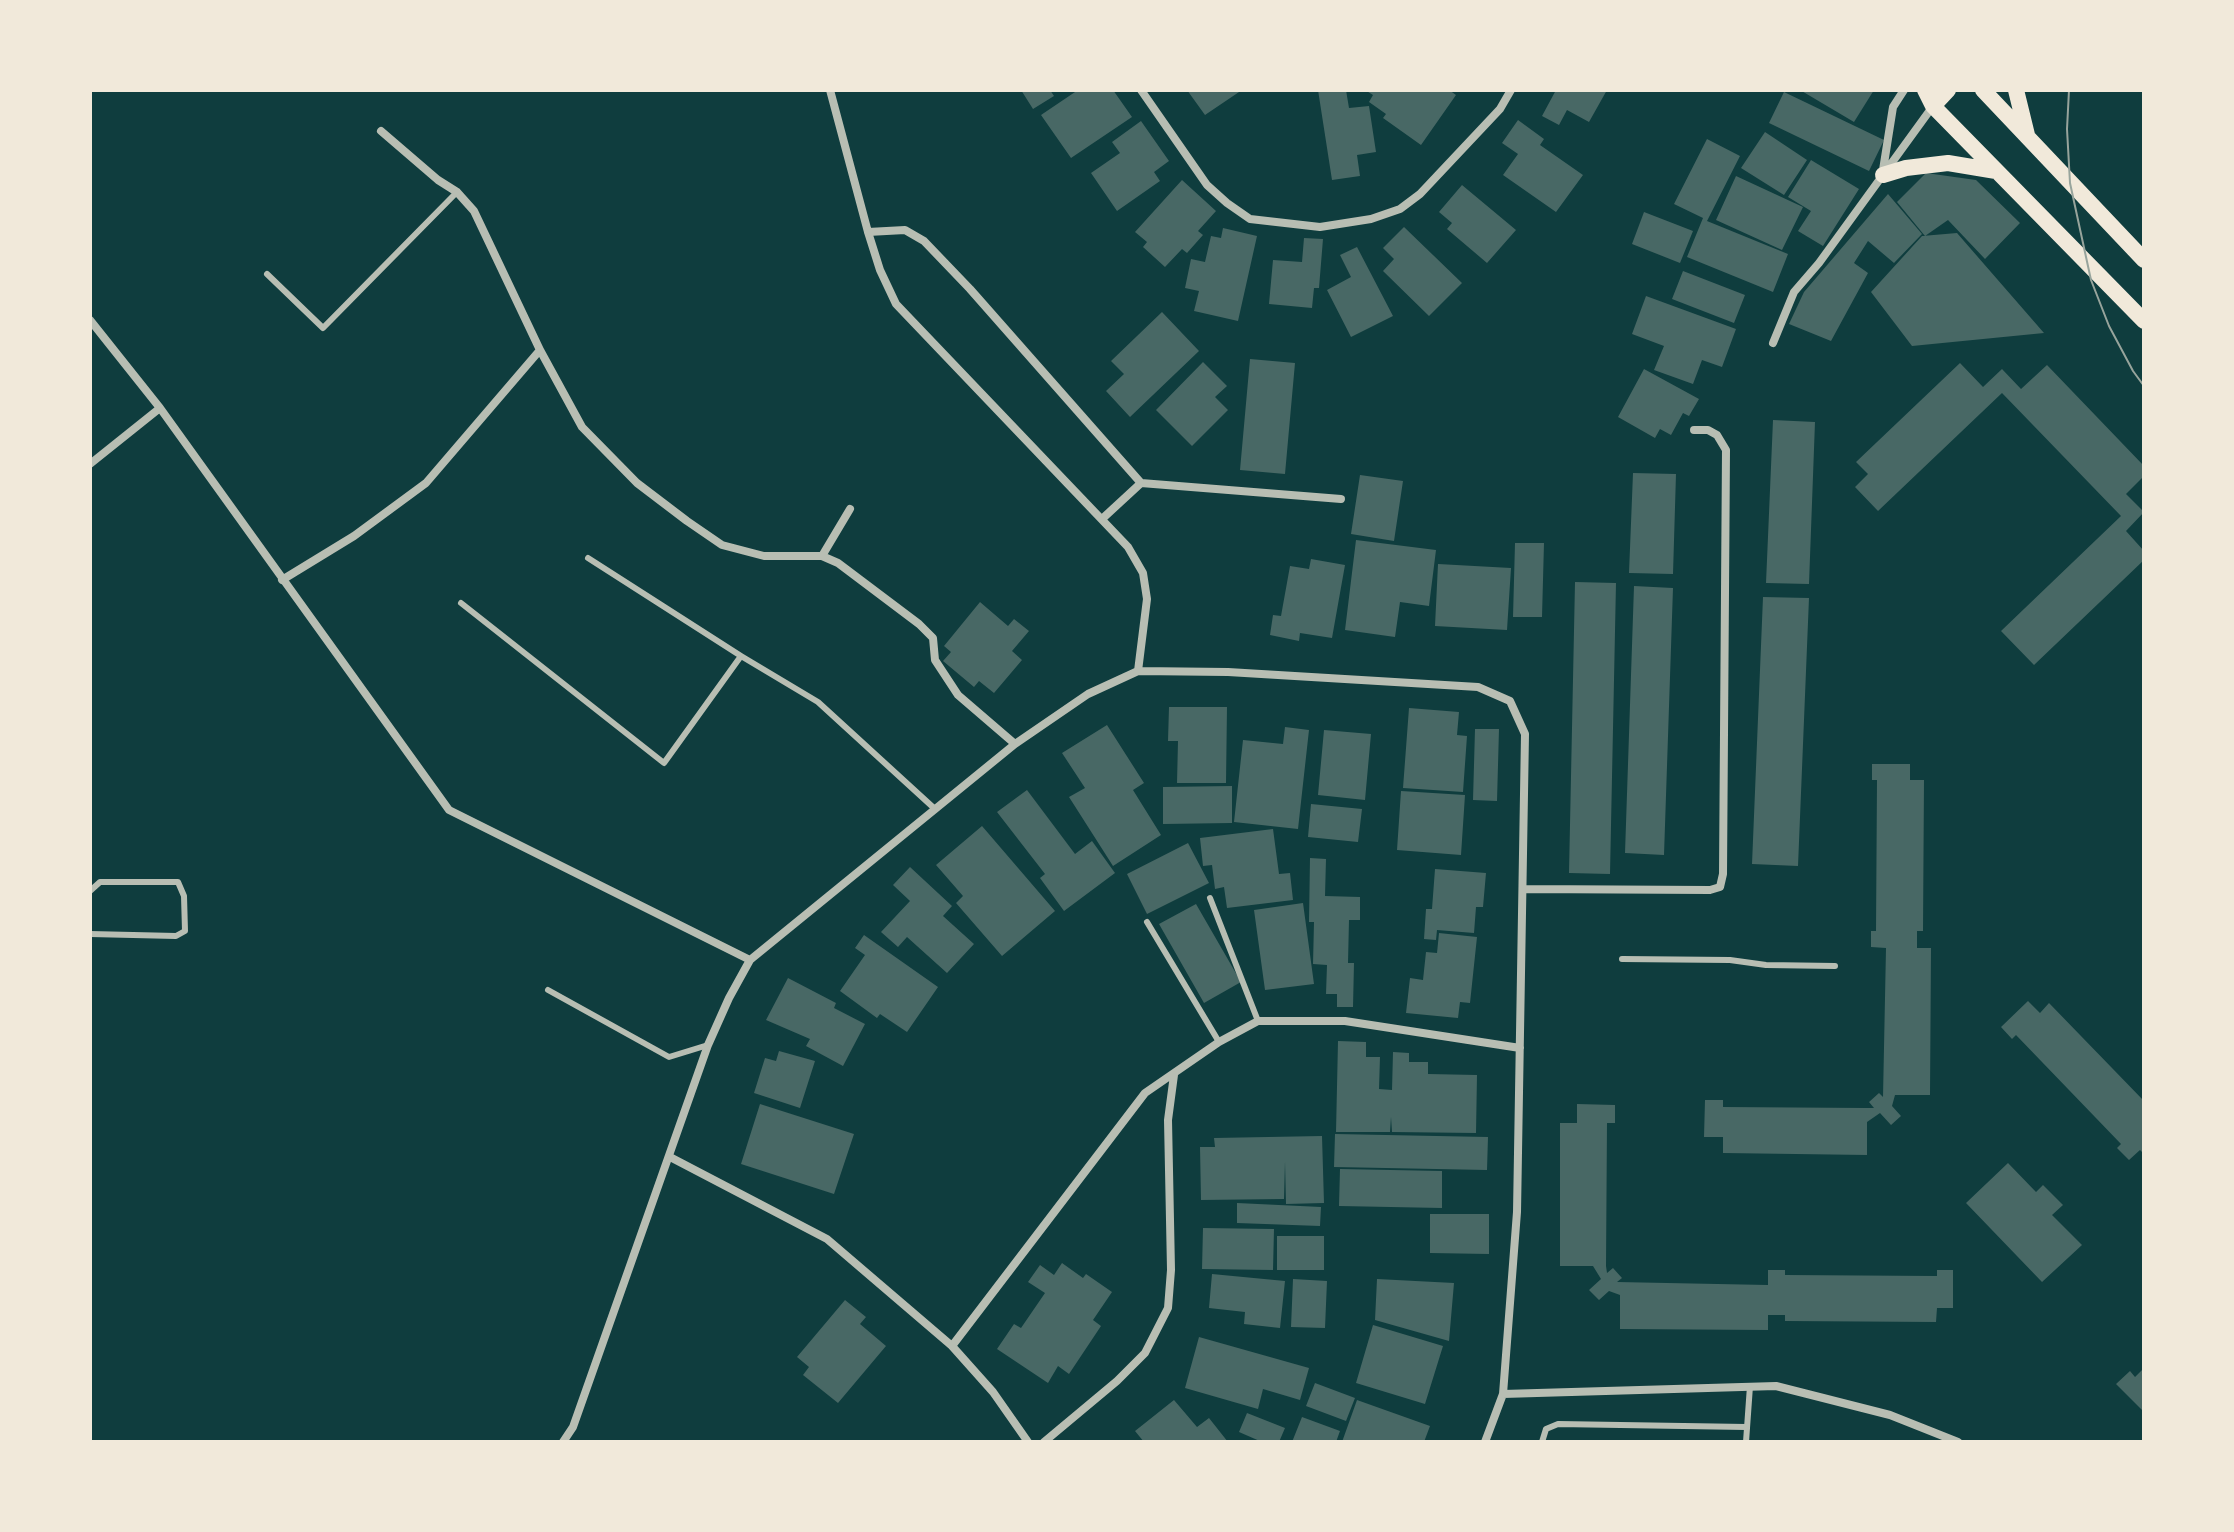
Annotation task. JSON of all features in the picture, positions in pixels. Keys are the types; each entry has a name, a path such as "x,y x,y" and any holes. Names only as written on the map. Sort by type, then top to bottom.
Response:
{"main road":[{"path":"1925,90 1933,106 2144,321"},
{"path":"1933,106 1948,90"},
{"path":"1983,90 2144,260"},
{"path":"2016,90 2027,136"},
{"path":"1883,175 1906,168 1948,163 1996,171"}],"street":[{"path":"830,90 868,232 880,270 896,304 1128,547 1143,573 1147,599 1138,671"},
{"path":"1141,90 1207,185 1227,203 1250,219 1320,227 1371,219 1400,209 1420,194 1500,109 1511,90"},
{"path":"1883,175 1893,107 1904,90"},
{"path":"1773,343 1794,292 1819,263 1933,106"},
{"path":"381,131 438,180 457,192 474,211 540,350 582,427 637,483 722,545 764,556 822,556 838,563 933,638 935,660 958,695 1015,744"},
{"path":"868,232 905,230 924,241 1141,483 1341,499"},
{"path":"90,320 160,408 449,810 750,960"},
{"path":"282,580 354,536 426,483 540,350"},
{"path":"90,464 160,408"},
{"path":"1523,889 1710,890 1720,887 1723,874 1726,450 1717,435 1708,430 1694,430"},
{"path":"1102,519 1141,483"},
{"path":"822,556 850,509"},
{"path":"563,1442 573,1427 708,1045 750,960 1015,744 1088,694 1138,671 1228,672 1478,687 1510,701 1525,734 1517,1212 1503,1394 1485,1442"},
{"path":"952,1346 1145,1093 1219,1042 1258,1021 1345,1021 1520,1048"},
{"path":"1044,1442 1117,1381 1145,1353 1168,1308 1171,1270 1168,1120 1174,1075"},
{"path":"670,1157 827,1239 952,1346 993,1392 1028,1442"},
{"path":"1503,1394 1776,1386 1861,1408 1958,1442"}],"lane":[{"path":"267,274 323,328 457,192"},
{"path":"588,558 818,702 935,809"},
{"path":"461,603 664,763 741,656"},
{"path":"90,891 100,882 178,882 184,896 185,931 176,936 90,934"},
{"path":"1210,898 1258,1021"},
{"path":"1147,922 1219,1042"},
{"path":"1622,959 1730,960 1766,965 1835,966"},
{"path":"548,990 669,1057 708,1045"},
{"path":"1746,1442 1750,1386"},
{"path":"1542,1442 1546,1429 1558,1424 1746,1427"}],"building":[{"path":"1021,90 1050,90 1054,96 1033,109"},
{"path":"1078,90 1113,90 1132,117 1071,158 1041,115"},
{"path":"1187,90 1242,90 1205,115"},
{"path":"1318,90 1346,90 1349,108 1369,106 1376,152 1357,155 1360,176 1332,180"},
{"path":"1365,90 1449,90 1456,95 1421,145 1383,118 1386,114 1369,102 1373,95"},
{"path":"1556,90 1607,90 1589,122 1567,110 1559,125 1542,116"},
{"path":"1800,90 1874,90 1854,122"},
{"path":"1784,92 1884,140 1869,171 1769,123"},
{"path":"1518,120 1544,139 1540,145 1583,175 1556,212 1503,175 1518,154 1502,143"},
{"path":"1141,121 1169,161 1154,172 1160,181 1117,211 1091,173 1120,153 1112,142"},
{"path":"1765,132 1807,160 1784,195 1741,168"},
{"path":"1707,139 1740,156 1707,221 1788,254 1773,292 1687,257 1703,218 1674,204"},
{"path":"1811,160 1859,189 1823,246 1798,231 1811,211 1788,197"},
{"path":"1926,173 1976,180 2020,223 1985,259 1948,220 1925,236 1897,202"},
{"path":"1736,176 1803,207 1782,250 1716,220"},
{"path":"1182,180 1216,211 1198,231 1203,235 1187,253 1182,249 1165,267 1143,247 1147,242 1135,232"},
{"path":"1462,185 1516,230 1487,263 1447,229 1452,223 1439,212"},
{"path":"1888,194 1922,234 1894,263 1868,241 1854,263 1868,273 1831,341 1789,324 1804,292"},
{"path":"1644,212 1693,231 1680,263 1632,244"},
{"path":"1404,227 1462,283 1429,316 1383,271 1394,259 1383,248"},
{"path":"1223,228 1257,236 1238,321 1194,311 1199,291 1185,288 1191,259 1205,262 1211,236 1221,238"},
{"path":"1957,233 2044,333 1912,346 1871,292 1922,236"},
{"path":"1304,238 1323,239 1319,288 1314,288 1312,308 1269,304 1273,260 1302,262"},
{"path":"1357,247 1393,316 1351,337 1327,290 1351,277 1340,255"},
{"path":"1683,271 1745,295 1734,323 1672,299"},
{"path":"1646,296 1736,329 1722,367 1702,360 1693,384 1654,370 1664,346 1632,334"},
{"path":"1162,312 1199,351 1130,417 1106,391 1124,374 1111,361"},
{"path":"1250,359 1295,363 1285,474 1240,470"},
{"path":"1203,362 1227,386 1215,397 1228,410 1192,446 1156,410"},
{"path":"1960,363 1983,387 2002,369 2021,389 2047,365 2144,466 2144,476 2126,494 2144,512 2126,531 2144,551 2144,560 2034,665 2001,631 2121,516 2002,393 1878,511 1855,487 1868,474 1856,462"},
{"path":"1644,369 1699,399 1689,416 1683,413 1671,435 1660,429 1655,438 1618,417"},
{"path":"1773,420 1815,422 1809,584 1766,583"},
{"path":"1633,473 1676,474 1673,574 1629,573"},
{"path":"1360,475 1403,481 1394,541 1351,534"},
{"path":"1356,540 1436,550 1429,606 1400,602 1395,637 1345,630"},
{"path":"1515,543 1544,543 1542,617 1513,617"},
{"path":"1311,559 1345,565 1332,638 1300,633 1299,641 1270,635 1273,615 1281,616 1290,566 1309,569"},
{"path":"1438,564 1511,568 1507,630 1435,626"},
{"path":"1575,582 1616,583 1610,874 1569,873"},
{"path":"1634,586 1673,588 1664,855 1625,853"},
{"path":"1763,597 1809,598 1798,866 1752,864"},
{"path":"980,602 1008,626 1014,619 1029,631 1012,651 1022,660 994,693 979,681 974,687 943,661 951,652 944,646"},
{"path":"1169,707 1227,707 1226,783 1177,783 1178,741 1168,741"},
{"path":"1409,708 1459,712 1457,735 1467,736 1463,792 1403,788"},
{"path":"1107,725 1144,783 1133,790 1161,835 1113,866 1069,797 1085,788 1062,753"},
{"path":"1285,727 1309,730 1298,829 1234,822 1243,740 1283,744"},
{"path":"1475,729 1499,729 1497,801 1473,800"},
{"path":"1324,730 1371,734 1365,800 1318,795"},
{"path":"1872,764 1910,764 1910,780 1924,780 1923,931 1917,931 1917,948 1931,948 1930,1095 1895,1095 1892,1106 1901,1116 1891,1125 1880,1113 1867,1122 1867,1155 1723,1153 1723,1137 1704,1137 1705,1100 1723,1100 1723,1107 1874,1108 1869,1102 1879,1093 1883,1097 1886,948 1871,947 1871,931 1876,931 1877,780 1872,780"},
{"path":"1232,786 1232,823 1163,824 1163,787"},
{"path":"1027,790 1075,854 1092,841 1115,873 1064,911 1040,878 1045,874 997,812"},
{"path":"1401,791 1465,795 1461,855 1397,850"},
{"path":"1311,804 1362,809 1358,842 1308,837"},
{"path":"982,826 1055,911 1002,956 956,903 963,896 936,865"},
{"path":"1273,829 1279,874 1290,873 1293,900 1227,908 1224,887 1215,889 1212,865 1203,866 1200,838"},
{"path":"1188,843 1209,883 1147,914 1127,874"},
{"path":"1310,858 1326,859 1325,896 1360,897 1360,920 1349,920 1348,963 1354,963 1353,1007 1337,1007 1337,994 1326,994 1327,965 1313,964 1314,922 1309,922"},
{"path":"910,867 952,906 943,916 974,944 947,973 907,937 898,947 881,932 910,901 893,885"},
{"path":"1435,869 1486,873 1483,907 1476,907 1474,933 1437,930 1436,940 1424,939 1426,909 1432,909"},
{"path":"1303,903 1314,984 1265,990 1254,910"},
{"path":"1196,904 1241,982 1204,1003 1159,924"},
{"path":"1439,933 1477,937 1470,1003 1460,1002 1458,1018 1406,1013 1410,978 1423,980 1426,952 1437,953"},
{"path":"864,935 938,987 907,1032 880,1014 877,1018 840,991 865,955 855,948"},
{"path":"788,978 836,1003 834,1008 865,1024 843,1066 806,1046 810,1039 766,1020"},
{"path":"2028,1001 2040,1013 2049,1003 2144,1101 2144,1154 2140,1150 2129,1160 2117,1148 2121,1144 2016,1035 2012,1039 2001,1027"},
{"path":"1338,1041 1366,1042 1366,1057 1380,1057 1379,1089 1392,1090 1393,1052 1409,1053 1409,1062 1428,1062 1428,1074 1477,1075 1476,1133 1392,1132 1391,1117 1390,1132 1336,1132"},
{"path":"779,1051 815,1061 800,1108 754,1093 765,1058 776,1061"},
{"path":"760,1104 854,1134 834,1194 741,1164"},
{"path":"1577,1104 1615,1105 1615,1123 1607,1123 1606,1266 1607,1273 1613,1268 1622,1278 1617,1282 1768,1285 1768,1270 1785,1270 1785,1275 1937,1276 1937,1270 1953,1270 1953,1308 1937,1308 1936,1322 1785,1321 1785,1315 1768,1315 1768,1330 1620,1329 1620,1295 1609,1291 1599,1300 1589,1290 1601,1279 1593,1266 1560,1266 1560,1123 1577,1123"},
{"path":"1335,1134 1488,1137 1487,1170 1334,1167"},
{"path":"1322,1136 1324,1203 1286,1204 1285,1162 1284,1199 1201,1200 1200,1147 1215,1147 1214,1138"},
{"path":"2008,1163 2036,1192 2043,1185 2063,1205 2052,1215 2082,1245 2042,1282 1966,1203"},
{"path":"1340,1169 1442,1171 1442,1208 1339,1206"},
{"path":"1237,1203 1321,1207 1320,1226 1237,1223"},
{"path":"1430,1214 1489,1214 1489,1254 1430,1253"},
{"path":"1203,1228 1274,1229 1273,1270 1202,1269"},
{"path":"1277,1236 1324,1236 1324,1270 1277,1270"},
{"path":"1062,1263 1083,1278 1086,1274 1112,1292 1093,1320 1101,1326 1069,1374 1058,1366 1048,1383 997,1349 1014,1324 1021,1328 1045,1293 1028,1282 1040,1265 1054,1275"},
{"path":"1212,1274 1285,1281 1280,1328 1244,1324 1245,1312 1209,1308"},
{"path":"1293,1279 1327,1281 1325,1328 1291,1327"},
{"path":"1377,1279 1454,1283 1449,1341 1375,1320"},
{"path":"845,1300 866,1317 860,1324 886,1346 838,1403 803,1375 809,1367 797,1357"},
{"path":"1373,1325 1443,1346 1425,1404 1356,1383"},
{"path":"1199,1337 1309,1368 1300,1400 1263,1389 1258,1409 1185,1388"},
{"path":"2144,1368 2144,1412 2116,1384 2130,1371 2135,1377"},
{"path":"1315,1383 1355,1398 1346,1421 1306,1406"},
{"path":"1174,1400 1197,1427 1209,1418 1228,1442 1144,1442 1135,1431"},
{"path":"1357,1400 1430,1426 1424,1442 1342,1442"},
{"path":"1247,1413 1285,1428 1279,1442 1262,1442 1239,1432"},
{"path":"1302,1417 1340,1431 1336,1442 1292,1442"}],"tram line":[{"path":"2069,90 2067,129 2070,183 2091,280 2109,326 2144,386"}]}
